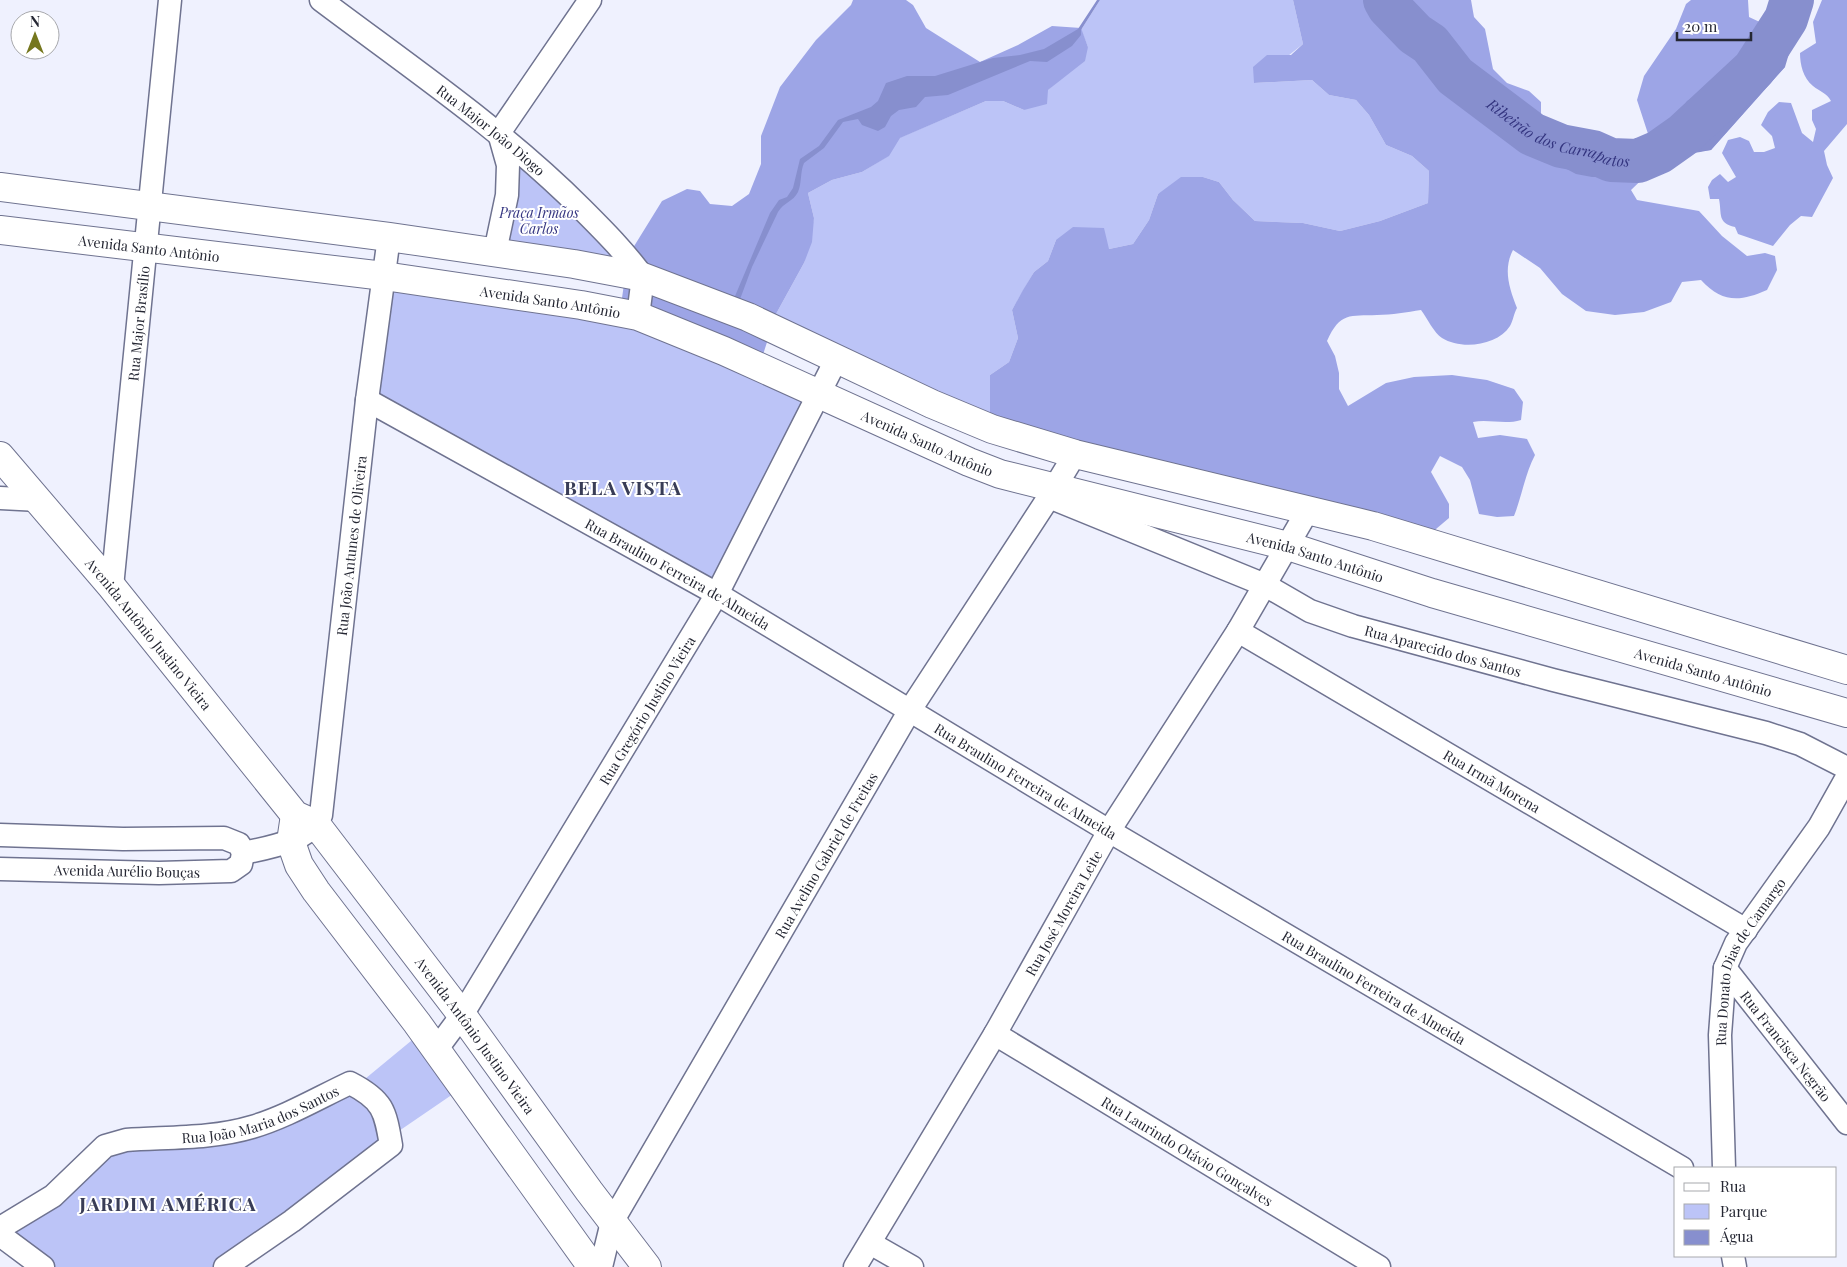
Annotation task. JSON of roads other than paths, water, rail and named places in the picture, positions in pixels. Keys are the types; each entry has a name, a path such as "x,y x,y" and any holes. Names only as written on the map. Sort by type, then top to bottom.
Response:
{"street":[{"name":"Rua Major Brasílio","path":"112,587 152,205 170,0"},
{"name":"Rua Major João Diogo","path":"321,0 499,133 570,197 628,256 643,277"},
{"path":"494,252 506,195 508,165 499,133 590,0"},
{"path":"0,187 152,205 389,237 494,252 643,277 748,317 836,360 992,430 1075,454 1373,526 1847,670"},
{"name":"Avenida Santo Antônio","path":"0,230 384,276 581,305 638,316 724,351 969,462 1052,492 1288,546 1432,593 1847,713"},
{"name":"Rua João Antunes de Oliveira","path":"305,820 319,820 322,806 367,400 389,237"},
{"path":"638,316 643,277"},
{"name":"Rua Gregório Justino Vieira","path":"436,1050 462,1015 717,594 820,396 836,360"},
{"name":"Rua Braulino Ferreira de Almeida","path":"367,400 717,594 1109,831 1680,1167"},
{"name":"Rua Avelino Gabriel de Freitas","path":"601,1267 612,1222 910,710 1075,454"},
{"name":"Avenida Antônio Justino Vieira","path":"0,456 112,587 305,820 462,1015 612,1222 648,1267"},
{"name":"Rua Aparecido dos Santos","path":"1052,492 1265,586 1310,611 1353,626 1553,680 1766,732 1800,744 1847,768"},
{"path":"0,498 39,500"},
{"name":"Rua José Moreira Leite","path":"855,1267 995,1034 1109,831 1238,631 1308,510"},
{"name":"Rua Irmã Morena","path":"1238,631 1746,930"},
{"name":"Rua Donato Dias de Camargo","path":"1724,1167 1720,1035 1725,968 1736,943 1819,827 1847,777"},
{"path":"0,835 123,839 224,838 239,844 243,853 291,842 305,820"},
{"path":"291,842 299,864 316,891 362,949 592,1267"},
{"name":"Avenida Aurélio Bouças","path":"0,869 159,873 231,871 241,864 243,853"},
{"name":"Rua Francisca Negrão","path":"1725,968 1847,1123"},
{"name":"Rua Laurindo Otávio Gonçalves","path":"995,1034 1367,1264"},
{"name":"Rua João Maria dos Santos","path":"0,1228 53,1196 105,1146 114,1142 211,1134 251,1127 279,1117 350,1083 373,1096 385,1112 392,1145 292,1221 225,1267"},
{"path":"0,1236 44,1267"},
{"path":"870,1243 912,1267"}],"water":[{"path":"1097,0 1100,0 1081,30 1081,35 1072,46 1047,62 1030,61 948,95 925,97 916,107 899,110 891,116 885,127 878,131 862,125 858,119 843,122 824,148 804,163 798,192 778,212 752,267 736,310 730,308 770,213 779,200 787,197 793,188 800,159 819,146 838,120 871,107 878,101 886,83 907,76 935,76 993,58 1020,55 1044,49 1078,29"},
{"path":"1370,0 1407,0 1430,44 1455,76 1532,134 1561,146 1593,152 1611,160 1638,161 1662,124 1679,113 1687,101 1718,82 1737,77 1754,69 1786,19 1788,4 1785,0 1809,0 1798,23 1785,67 1711,150 1668,159 1644,177 1592,177 1576,174 1559,165 1543,162 1525,152 1475,115 1436,69 1416,55 1374,14"}],"waterway":[{"name":"Ribeirão dos Carrapatos","path":"1385,0 1389,7 1415,34 1430,44 1455,76 1532,134 1561,146 1593,152 1611,160 1638,161 1659,152 1683,135 1754,69 1786,19 1792,0"}],"district":[{"name":"BELA VISTA","path":"623,487"},
{"name":"JARDIM AMÉRICA","path":"168,1203"}],"park label":[{"name":"Praça Irmãos Carlos","path":"539,220"}]}
